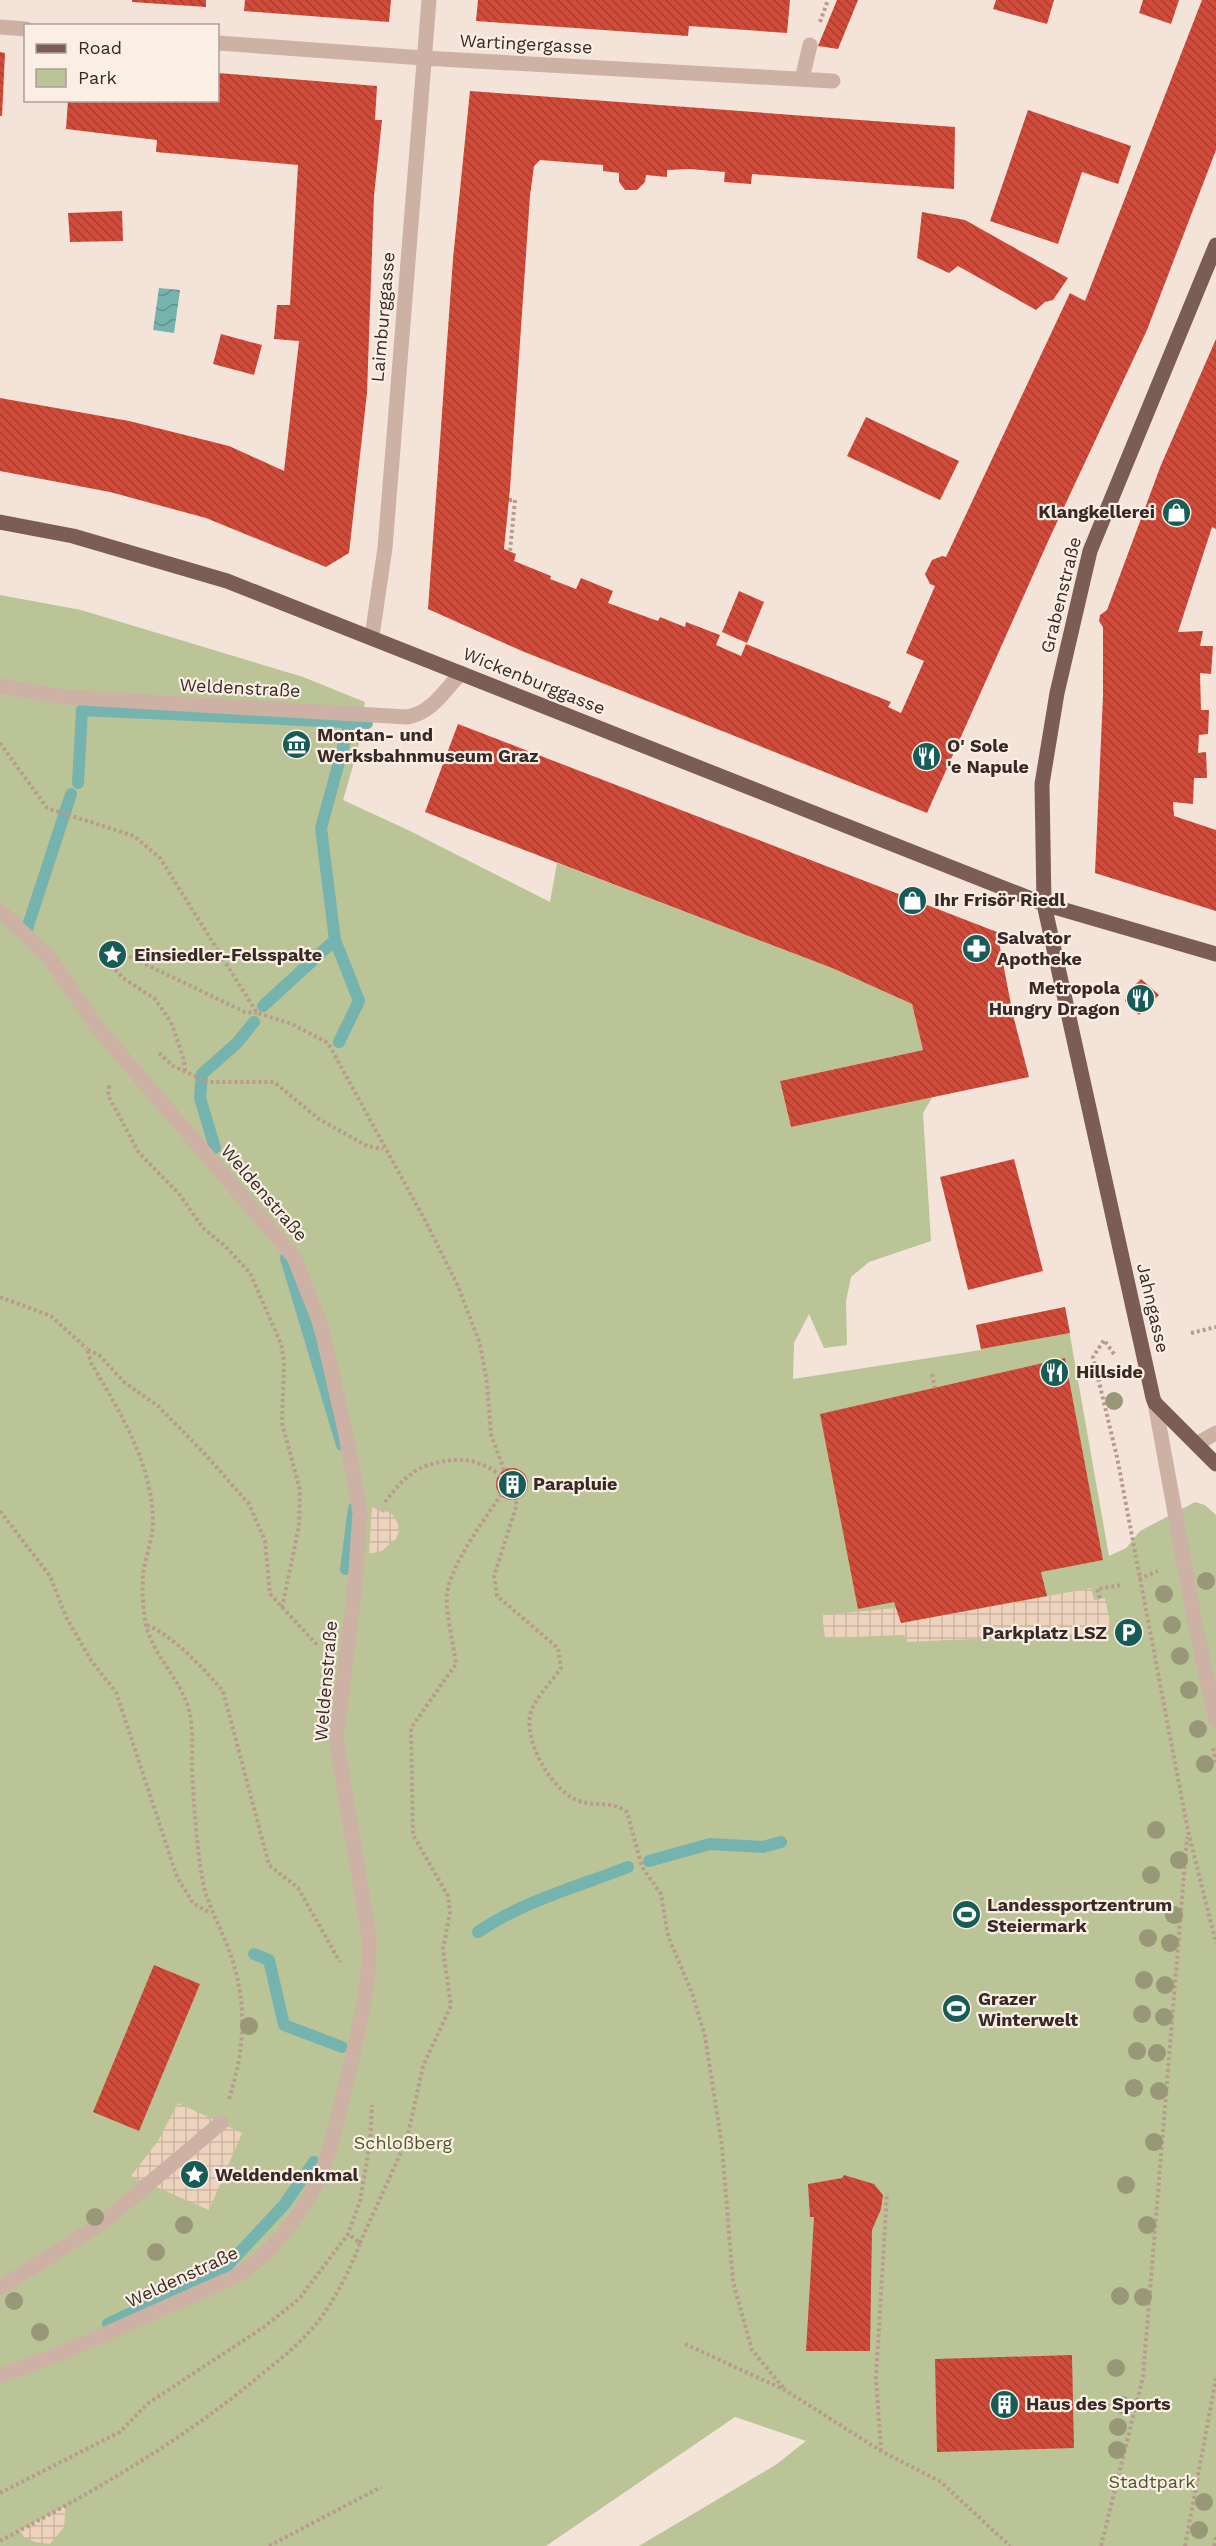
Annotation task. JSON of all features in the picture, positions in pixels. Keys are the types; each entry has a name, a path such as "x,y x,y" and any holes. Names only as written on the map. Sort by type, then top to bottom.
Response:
{"main road":[{"name":"Grabenstraße","path":"1044,904 1042,784 1057,693 1090,551 1216,245"},
{"name":"Wickenburggasse","path":"0,522 73,536 227,581 372,636 936,863 1044,904 1216,954"},
{"name":"Jahngasse","path":"1044,904 1155,1403"},
{"path":"1155,1403 1216,1464"}],"street":[{"name":"Laimburggasse","path":"372,636 385,548 429,0"},
{"path":"0,27 24,28"},
{"name":"Wartingergasse","path":"219,43 423,58 833,81"},
{"path":"802,79 810,45"},
{"name":"Weldenstraße","path":"0,686 64,697 407,717 415,716 431,707 461,673"},
{"name":"Weldenstraße","path":"0,911 49,957 97,1026 294,1257 321,1326 345,1430 360,1512 355,1585 336,1739 369,1936 369,1982 336,2123 323,2166 317,2180 274,2247 234,2277 69,2350 0,2376"},
{"name":"Jahngasse","path":"1155,1403 1195,1623 1216,1721"},
{"path":"1196,1444 1216,1433"},
{"path":"0,2288 102,2223 221,2123"}],"path":[{"path":"509,500 515,500 510,551"},
{"path":"0,743 47,808 134,836 160,858 257,1013"},
{"path":"384,1149 367,1146 319,1119 274,1082 208,1082 185,1071 184,1060 171,1022 155,999 123,978 105,957 108,952 124,954 245,1012 257,1013 292,1024 328,1043 427,1224 458,1286 480,1344 487,1383 491,1435 517,1504 494,1576 497,1596 558,1648 561,1668 531,1710 529,1729 540,1760 556,1786 578,1801 617,1805 627,1812 642,1867 661,1894 668,1936 692,1993 705,2037 722,2146 733,2282 752,2350 785,2390"},
{"path":"0,1297 51,1316 87,1349 100,1356 124,1382 158,1406 204,1453 249,1504 265,1541 270,1594 281,1608 299,1526 300,1490 282,1423 284,1361 281,1344 250,1273 225,1246 203,1227 180,1195 139,1154 108,1095 108,1087"},
{"path":"1191,1333 1216,1327"},
{"path":"1104,1340 1093,1356 1117,1457 1188,1831 1216,1943"},
{"path":"87,1349 91,1363 135,1445 148,1484 154,1519 143,1577 146,1625 153,1645 182,1689 190,1715 193,1800 202,1878 211,1913 227,1944 237,1976 244,2017 240,2066 221,2123"},
{"path":"932,1374 935,1388"},
{"path":"360,1512 379,1511 399,1485 421,1467 458,1460 483,1463 496,1471 509,1484"},
{"path":"0,2541 50,2515 176,2439 237,2394 292,2349 317,2322 350,2269 407,2139 423,2066 451,2006 443,1949 450,1913 448,1896 413,1835 411,1728 456,1664 447,1594 457,1567 471,1540 509,1484"},
{"path":"0,1511 50,1576 67,1619 92,1662 116,1692 177,1877 193,1903 211,1913"},
{"path":"1139,1579 1165,1569"},
{"path":"1100,1598 1097,1589 1122,1585"},
{"path":"146,1625 160,1631 208,1674 223,1691 269,1865 297,1888 340,1962"},
{"path":"1101,2546 1143,2377 1188,1831"},
{"path":"881,2451 876,2379 887,2193"},
{"path":"0,2493 120,2432 147,2404 264,2327 299,2299 348,2234 360,2243"},
{"path":"685,2344 785,2390 881,2451 941,2482 1010,2546"},
{"path":"1185,2546 1216,2378"},
{"path":"269,2546 381,2487"},
{"path":"1214,2546 1216,2537"}],"green space":[{"name":"Schloßberg","path":"0,595 81,610 303,677 365,702 358,749 343,800 408,830 550,902 557,863 832,968 912,1004 923,1050 780,1081 791,1127 933,1096 923,1113 931,1241 869,1262 851,1277 846,1301 847,1345 824,1348 809,1314 794,1343 793,1379 981,1350 976,1325 1065,1307 1109,1556 1126,1548 1140,1531 1195,1502 1205,1505 1216,1515 1216,2546 639,2546 777,2464 806,2441 735,2417 546,2546 0,2546"}],"shaded area":[{"path":"372,1507 392,1514 399,1531 396,1539 382,1551 369,1554"},
{"path":"1091,1588 1094,1600 1105,1598 1111,1627 1083,1634 907,1642 904,1635 825,1638 822,1615 896,1608 902,1623"},
{"path":"178,2103 242,2133 209,2210 131,2176 158,2141"},
{"path":"66,2506 64,2527 50,2544 35,2542 24,2537 20,2530"}],"water":[{"path":"159,288 180,290 174,333 153,330"}],"building":[{"path":"132,0 206,0 206,7 132,2"},
{"path":"245,0 391,0 389,22 244,11"},
{"path":"478,0 790,0 787,33 689,26 688,36 476,21"},
{"path":"837,0 858,0 838,49 818,46"},
{"path":"996,0 1054,0 1047,24 993,9"},
{"path":"1143,0 1179,0 1171,24 1139,13"},
{"path":"1202,0 1216,0 1216,150 1147,330 1050,537 927,813 522,651 428,609 453,259 470,91 955,127 954,189 752,174 751,184 724,182 725,172 690,169 667,170 667,177 646,175 645,182 637,190 625,190 619,182 619,173 603,171 603,165 540,160 534,166 530,196 504,549 516,554 514,561 551,576 550,579 576,589 581,578 613,591 608,603 658,621 660,617 685,627 686,622 720,635 716,645 741,656 746,644 891,702 888,707 901,713 924,661 906,653 935,586 930,584 925,574 932,560 942,556 946,557 1070,293 1085,301"},
{"path":"0,52 5,53 2,116 0,116"},
{"path":"219,73 377,86 375,120 382,120 374,196 367,393 349,553 326,567 206,518 110,492 0,471 0,398 129,421 229,446 284,471 299,341 274,339 277,305 290,305 298,165 156,152 157,140 66,129 68,102 219,102"},
{"path":"1028,110 1131,146 1118,184 1082,172 1058,244 990,221"},
{"path":"122,211 123,241 70,242 68,213"},
{"path":"922,212 965,220 1068,278 1053,300 1045,302 1036,310 958,266 949,273 917,258"},
{"path":"221,334 262,345 254,375 213,364"},
{"path":"1216,339 1216,529 1212,527 1178,632 1203,631 1200,646 1213,646 1211,674 1200,673 1201,710 1209,710 1208,734 1199,735 1198,753 1206,752 1207,778 1194,778 1193,804 1173,802 1174,816 1216,830 1216,911 1095,873 1103,696 1103,627 1099,621 1100,615 1107,610 1161,465"},
{"path":"866,417 959,461 940,500 847,456"},
{"path":"739,591 764,602 747,643 722,632"},
{"path":"458,724 997,932 1013,1015 1029,1077 791,1127 780,1081 923,1050 912,1004 832,968 425,812"},
{"name":"Metropola Hungry Dragon","path":"1141,979 1159,995 1139,1015 1125,1001 1128,992"},
{"path":"1014,1159 1043,1271 968,1290 940,1177"},
{"path":"1065,1307 1070,1333 981,1349 976,1325"},
{"path":"1065,1358 1103,1560 1041,1572 1047,1596 901,1623 894,1602 858,1609 820,1414"},
{"name":"Parapluie","path":"512,1468 523,1473 528,1484 523,1495 512,1500 501,1495 496,1484 501,1473"},
{"path":"154,1965 200,1984 139,2131 93,2112"},
{"path":"844,2175 874,2184 883,2195 881,2209 872,2230 870,2351 806,2351 814,2217 810,2217 808,2184 842,2178"},
{"name":"Haus des Sports","path":"1072,2355 1074,2448 937,2452 935,2359"}],"waterway":[{"path":"78,783 82,710 367,723"},
{"path":"263,1006 335,940 321,828 350,722"},
{"path":"27,929 71,794"},
{"path":"335,940 359,1001 339,1042"},
{"path":"215,1148 200,1098 202,1074 237,1043 254,1022"},
{"path":"286,1258 342,1445"},
{"path":"346,1569 354,1508"},
{"path":"649,1861 710,1844 763,1847 781,1842"},
{"path":"478,1932 532,1903 628,1867"},
{"path":"254,1954 269,1960 284,2025 342,2047"},
{"path":"108,2324 226,2267 284,2205 314,2162"}],"place":[{"name":"Klangkellerei","path":"1176,512"},
{"name":"Montan- und Werksbahnmuseum Graz","path":"296,745"},
{"name":"O' Sole 'e Napule","path":"926,756"},
{"name":"Ihr Frisör Riedl","path":"913,900"},
{"name":"Salvator Apotheke","path":"976,948"},
{"name":"Einsiedler-Felsspalte","path":"113,955"},
{"name":"Metropola Hungry Dragon","path":"1141,998"},
{"name":"Hillside","path":"1055,1372"},
{"name":"Parapluie","path":"512,1484"},
{"name":"Parkplatz LSZ","path":"1128,1633"},
{"name":"Landessportzentrum Steiermark","path":"966,1915"},
{"name":"Grazer Winterwelt","path":"957,2009"},
{"name":"Weldendenkmal","path":"194,2175"},
{"name":"Haus des Sports","path":"1005,2404"}],"park label":[{"name":"Stadtpark","path":"1152,2482"}]}
